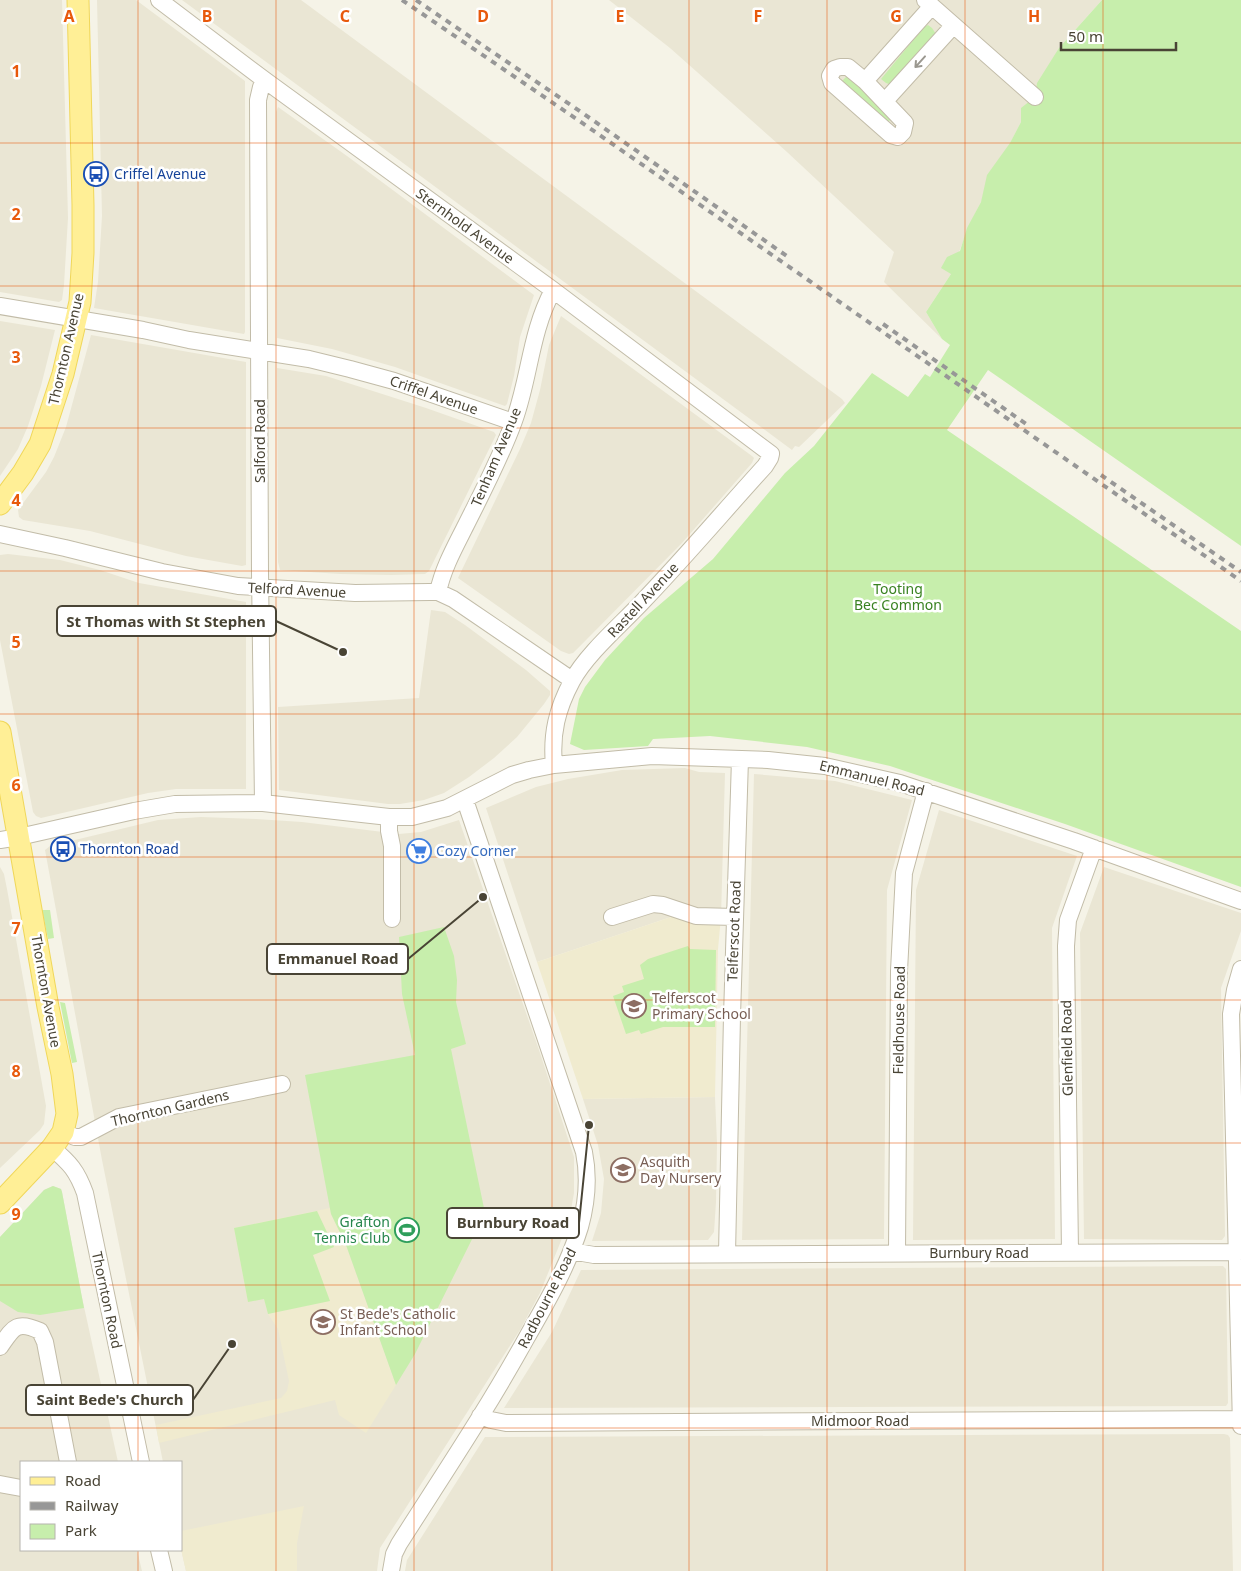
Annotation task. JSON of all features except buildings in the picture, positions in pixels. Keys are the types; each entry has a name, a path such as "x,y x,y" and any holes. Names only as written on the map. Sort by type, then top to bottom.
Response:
{"main road":[{"name":"Thornton Avenue","path":"0,504 23,473 40,444 63,374 80,295 83,254 78,0"},
{"name":"Thornton Avenue","path":"0,732 10,839 48,1007 67,1102 67,1114 58,1140"},
{"path":"0,1204 58,1140"}],"street":[{"name":"Sternhold Avenue","path":"158,0 553,290 771,454"},
{"path":"865,81 928,3 1035,97"},
{"path":"885,101 953,26"},
{"path":"848,67 865,81 905,123 903,132 898,137 891,135 832,83 830,76 834,69 848,67"},
{"name":"Salford Road","path":"263,803 258,100 266,81"},
{"name":"Tenham Avenue","path":"438,592 445,568 499,457 513,422 525,384 531,347 553,290"},
{"name":"Criffel Avenue","path":"0,306 143,330 350,369 513,422"},
{"name":"Rastell Avenue","path":"554,765 552,738 555,725 563,699 582,665 646,598 765,466 771,454"},
{"name":"Telford Avenue","path":"0,534 182,576 260,588 355,593 438,592 453,599 572,680"},
{"name":"Emmanuel Road","path":"10,839 163,805 263,803 389,817 412,817 424,815 465,800 512,775 554,765 652,756 740,759 798,762 875,776 1094,848 1241,901"},
{"name":"Telferscot Road","path":"727,1254 734,917 740,759"},
{"name":"Fieldhouse Road","path":"897,1253 900,971 904,873 926,792"},
{"name":"Radbourne Road","path":"391,1571 394,1554 399,1544 480,1416 534,1324 571,1251 580,1226 586,1197 587,1168 584,1152 465,800"},
{"path":"389,817 392,846 392,919"},
{"name":"Glenfield Road","path":"1070,1252 1066,946 1068,920 1094,848"},
{"path":"612,917 654,904 663,905 696,916 734,917"},
{"path":"1241,969 1234,990 1231,1014 1241,1426"},
{"name":"Thornton Gardens","path":"58,1140 81,1137 119,1118 282,1084"},
{"name":"Thornton Road","path":"58,1140 79,1176 85,1193 141,1461"},
{"name":"Burnbury Road","path":"571,1251 594,1255 1237,1252"},
{"path":"0,1347 13,1328 22,1325 30,1326 40,1331 45,1342 68,1461"},
{"name":"Midmoor Road","path":"480,1416 506,1423 1241,1419"},
{"path":"0,1484 20,1488"},
{"path":"159,1551 164,1571"}],"shaded area":[{"path":"0,0 62,0 68,218 64,285 62,300 59,302 0,292"},
{"path":"97,0 136,0 245,81 244,334 94,308 98,282 102,216"},
{"path":"182,0 301,0 845,403 799,447 795,446 792,450"},
{"path":"609,0 1102,0 1059,48 1035,97 1022,115 1021,122 968,228 951,274 926,312 942,339 884,282 894,252 787,152 670,48"},
{"path":"278,107 534,295 520,337 514,376 505,406 395,367 332,349 277,338 276,112"},
{"path":"561,316 754,458 752,463 682,543 573,653 569,654 561,651 458,578 531,423 549,345"},
{"path":"0,321 55,330 41,386 28,426 18,449 0,476"},
{"path":"91,335 246,362 246,565 242,566 186,556 90,531 23,520 19,517 18,510 46,472 66,427"},
{"path":"277,368 326,376 494,432 496,435 429,571 425,574 340,574 280,570 278,562"},
{"path":"8,554 60,560 100,570 139,583 246,602 246,789 176,789 148,793 41,818 36,816 33,812 0,640 0,555"},
{"path":"431,610 445,612 465,625 526,670 550,691 550,695 544,704 517,737 469,777 444,793 424,800 388,804 279,790 278,707 419,698"},
{"path":"685,768 699,772 725,773 721,917 671,917 537,962 486,808 536,787 568,779 622,770"},
{"path":"754,774 835,781 912,800 887,890 884,1239 742,1240"},
{"path":"939,810 1077,856 1052,928 1055,1239 913,1240 916,890"},
{"path":"201,817 256,819 302,822 399,834 421,832 459,820 574,1157 574,1193 569,1221 540,1293 520,1330 380,1548 377,1571 186,1571 181,1551 182,1461 163,1461 102,1160 45,850 50,846 158,820"},
{"path":"0,867 4,874 7,889 46,1106 44,1124 40,1130 0,1168"},
{"path":"1104,867 1241,913 1241,931 1221,988 1225,1236 1222,1240 1084,1239 1080,933"},
{"name":"Telferscot Primary School","path":"671,917 721,917 718,949 715,1097 583,1099 537,962"},
{"path":"715,1097 717,1143 716,1202 714,1232 708,1240 592,1241 601,1213 604,1179 598,1145 583,1099"},
{"path":"53,1186 61,1189 62,1192 81,1293 118,1461 20,1461 20,1551 137,1551 142,1571 0,1571 0,1237 44,1190"},
{"name":"St Bede's Catholic Infant School","path":"330,1208 346,1245 396,1385 366,1433 339,1415 335,1400 159,1443 156,1425 281,1398 287,1391 289,1381 278,1329 268,1314 264,1299 248,1302 234,1228"},
{"path":"1223,1266 1226,1269 1228,1403 1226,1406 504,1408 552,1332 581,1270"},
{"path":"1224,1434 1230,1438 1233,1571 405,1571 407,1560 485,1437"},
{"path":"304,1506 297,1543 297,1571 186,1571 181,1551 182,1531"}],"green space":[{"name":"Tooting Bec Common","path":"1102,0 1241,0 1241,546 988,370 947,430 1241,631 1241,887 1065,824 890,766 807,747 710,736 653,739 648,746 584,750 570,744 579,699 585,687 605,660 644,618 713,559 785,473 814,446 872,373 908,397 925,374 930,377 950,345 942,339 926,312 951,274 941,268 947,257 960,251 967,228 981,202 987,175 1010,143 1021,122 1021,108 1035,97 1037,83 1059,48"},
{"path":"928,25 936,34 892,85 886,83 881,79 924,27"},
{"path":"847,76 893,119 884,123 842,81"},
{"path":"42,910 50,910 54,938 48,939"},
{"name":"Grafton Tennis Club","path":"444,927 454,956 457,980 456,1002 466,1044 451,1049 485,1213 415,1354 396,1385 346,1245 331,1214 305,1075 415,1055 402,994 399,937"},
{"path":"688,946 690,949 716,950 715,1027 663,1027 641,1034 639,1030 626,1034 613,996 624,992 622,986 644,979 640,965 648,959"},
{"path":"60,1002 65,1003 77,1062 72,1063"},
{"path":"53,1186 61,1189 62,1192 84,1308 40,1315 18,1312 0,1301 0,1237 44,1190"},
{"path":"317,1211 334,1247 313,1255 330,1301 268,1314 264,1299 248,1302 234,1228"}],"railway":[{"path":"402,0 578,120 1241,581"},
{"path":"416,0 584,114 791,259"},
{"path":"883,324 1029,426"},
{"path":"1101,475 1241,572"}],"place":[{"name":"Criffel Avenue","path":"96,174"},
{"name":"St Thomas with St Stephen","path":"343,652"},
{"name":"Thornton Road","path":"63,849"},
{"name":"Cozy Corner","path":"419,851"},
{"name":"Emmanuel Road","path":"483,897"},
{"name":"Telferscot Primary School","path":"634,1006"},
{"name":"Burnbury Road","path":"589,1125"},
{"name":"Asquith Day Nursery","path":"623,1170"},
{"name":"Grafton Tennis Club","path":"407,1230"},
{"name":"St Bede's Catholic Infant School","path":"323,1322"},
{"name":"Saint Bede's Church","path":"232,1344"}]}
